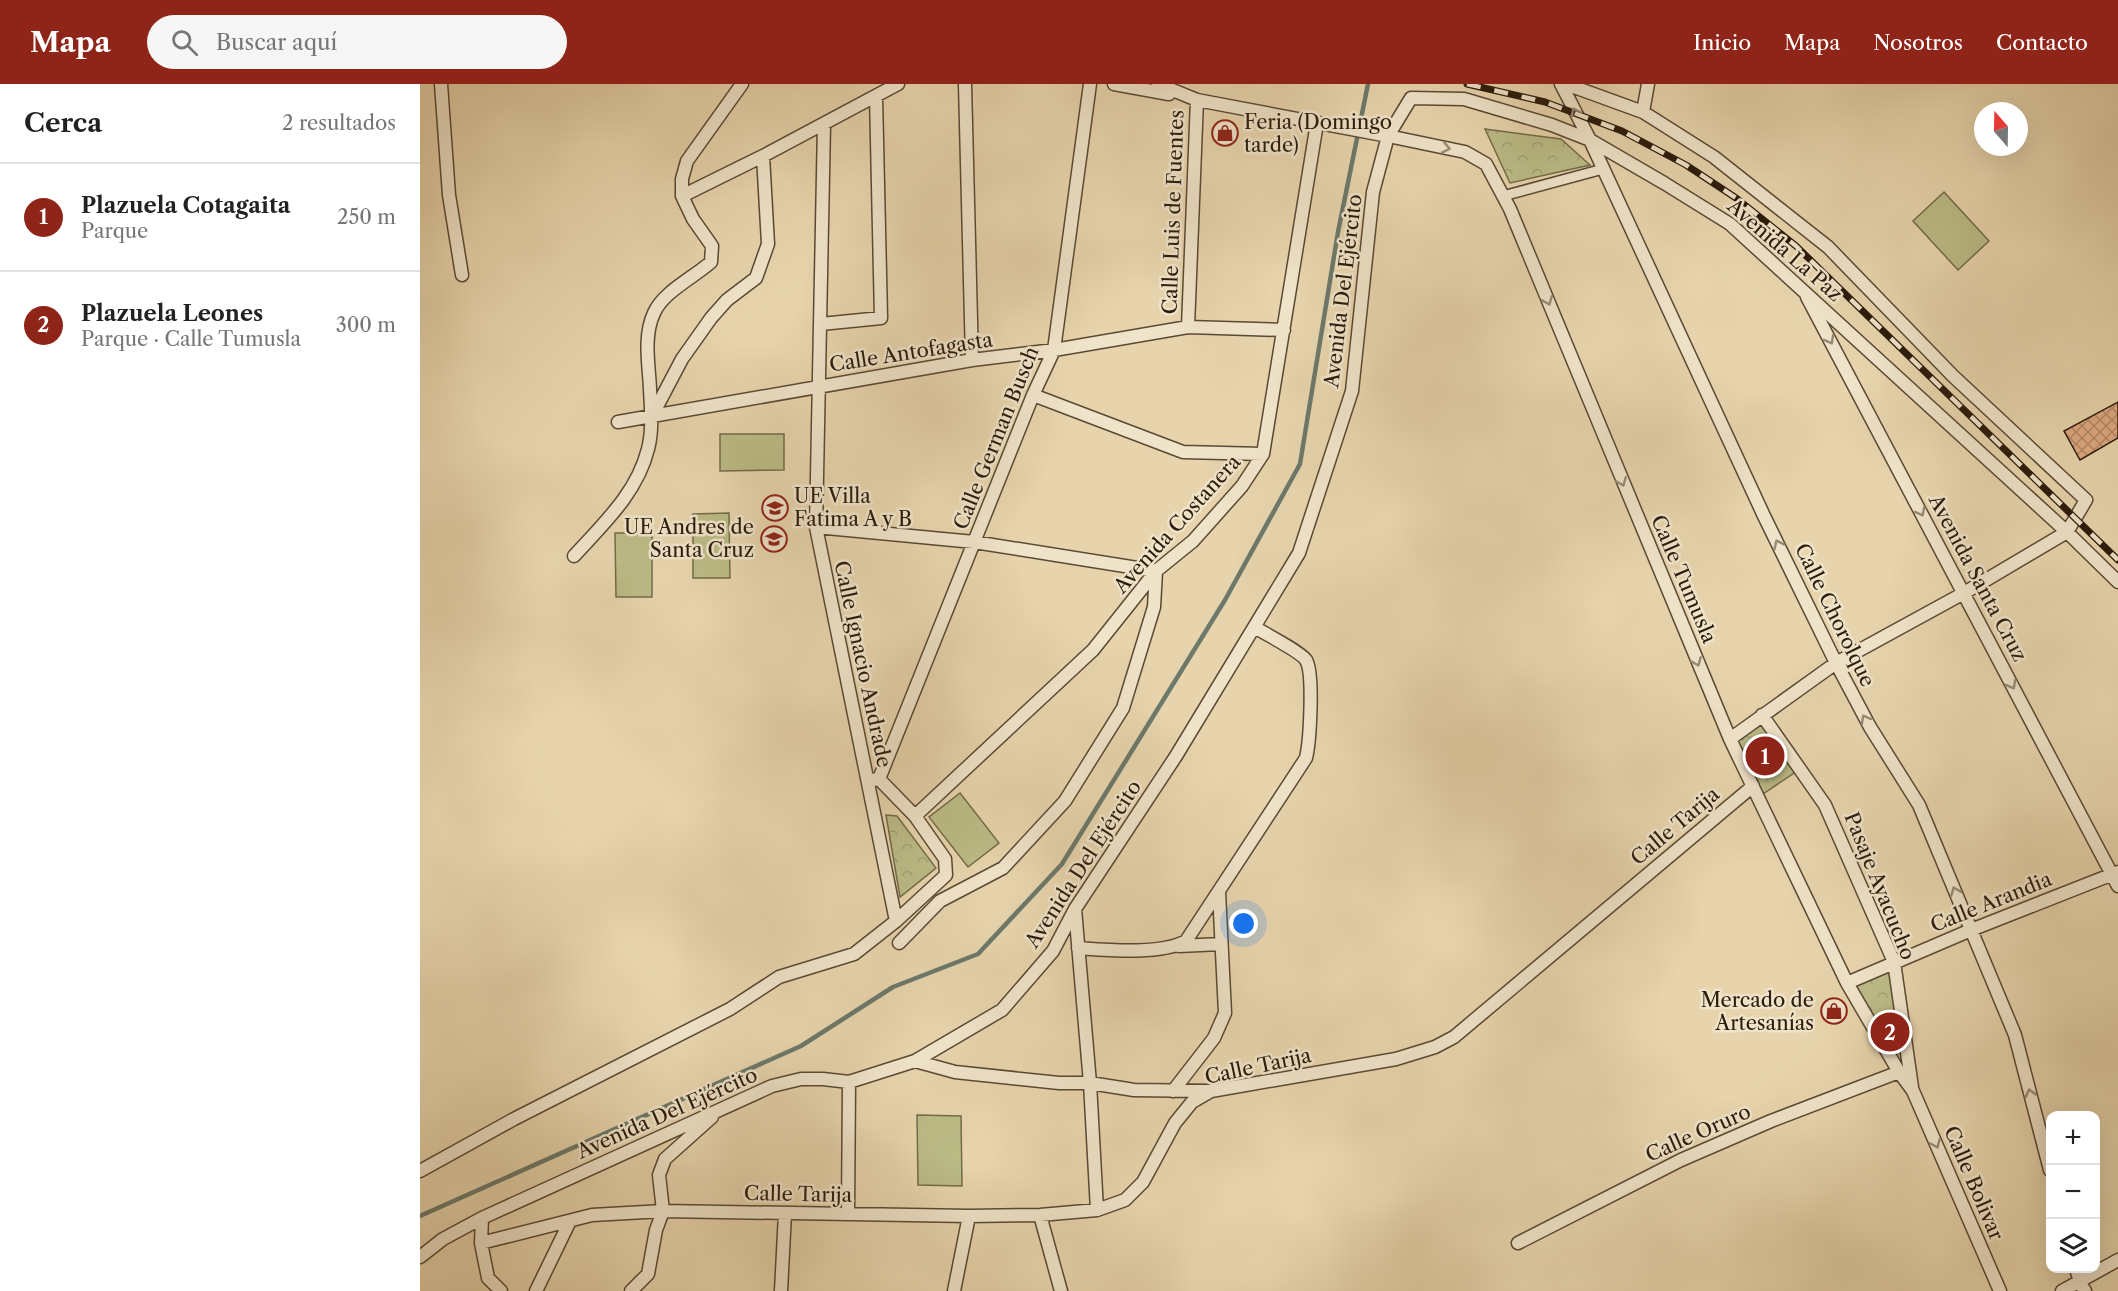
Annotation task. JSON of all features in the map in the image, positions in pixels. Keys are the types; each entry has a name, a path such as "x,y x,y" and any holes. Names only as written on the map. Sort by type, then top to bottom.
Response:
{"street":[{"path":"441,84 449,195 462,275"},
{"path":"574,556 627,496 638,477 649,448 652,417 648,333 654,311 670,291 696,276 711,262 712,246 693,219 682,196 682,179 687,161 742,84"},
{"path":"682,196 898,84"},
{"path":"965,84 972,360"},
{"name":"Calle German Busch","path":"873,780 974,542 1033,395 1054,350 1090,84"},
{"path":"1114,84 1388,136 1411,98 1413,84"},
{"path":"1158,84 1197,100"},
{"name":"Calle Chorolque","path":"1561,84 1590,140 1836,663 1870,726 1919,805 2015,1035 2049,1165"},
{"name":"Avenida La Paz","path":"1566,84 1642,112 1714,157 1828,247 1953,376 2086,500 2067,532"},
{"path":"1642,112 1648,84"},
{"path":"821,324 881,318 876,96"},
{"name":"Avenida La Paz","path":"1411,98 1464,99 1552,125 1590,140 1730,224 2067,532 2118,582"},
{"name":"Calle Luis de Fuentes","path":"1188,327 1197,100"},
{"name":"Avenida Costanera","path":"915,816 1093,650 1156,572 1193,541 1242,486 1263,454 1317,123"},
{"name":"Calle Ignacio Andrade","path":"824,124 816,527 873,780 896,921"},
{"name":"Calle Tumusla","path":"1388,136 1465,152 1486,164 1503,196 1730,739 1847,983 1899,1072 1913,1091"},
{"name":"Avenida Del Ejército","path":"420,1257 443,1239 482,1218 772,1086 801,1079 849,1082 915,1061 1002,1010 1053,951 1075,909 1176,756 1299,553 1352,390 1373,192 1388,136"},
{"path":"652,417 682,359 711,318 727,300 756,278 768,244 763,156"},
{"path":"1503,196 1602,168"},
{"name":"Avenida Santa Cruz","path":"1802,288 2115,873 2118,886"},
{"name":"Calle Antofagasta","path":"618,422 972,360 1054,350 1188,327 1284,330"},
{"path":"1033,395 1183,452 1263,454"},
{"path":"816,527 974,542 1156,572 1154,607 1124,708 1065,801 1003,868 940,901 899,943"},
{"path":"1730,739 1836,663 1964,593 2067,532"},
{"path":"1178,946 1186,941 1306,758 1310,742 1310,670 1305,658 1254,627"},
{"name":"Pasaje Ayacucho","path":"1762,715 1825,806 1894,962 1913,1091"},
{"path":"420,1171 514,1119 730,1010 778,977 854,954 896,921 946,875 945,859 915,816 873,780"},
{"name":"Calle Tarija","path":"481,1243 592,1215 663,1211 1041,1215 1096,1210 1125,1200 1143,1182 1175,1123 1192,1102 1211,1091 1396,1059 1435,1047 1454,1037 1753,786"},
{"name":"Calle Arandia","path":"1847,983 1971,930 2115,873"},
{"path":"1173,1091 1214,1038 1225,1013 1218,892"},
{"path":"1075,909 1090,1083 1096,1210"},
{"path":"1078,948 1127,951 1221,944"},
{"path":"915,1061 955,1072 1059,1083 1090,1083 1134,1090 1211,1091"},
{"name":"Calle Oruro","path":"1518,1243 1681,1160 1771,1121 1899,1072"},
{"path":"848,1214 849,1082"},
{"name":"Calle Bolivar","path":"1913,1091 2000,1291"},
{"path":"631,1291 648,1274 656,1230 663,1211 659,1174 665,1159 721,1109"},
{"path":"781,1291 785,1213"},
{"path":"1041,1215 1061,1291"},
{"path":"954,1291 969,1216"},
{"path":"482,1218 481,1243 488,1278 501,1291"},
{"path":"536,1291 570,1221"},
{"path":"2062,1291 2082,1287 2118,1260"}],"green space":[{"path":"1485,129 1561,139 1590,165 1510,183"},
{"path":"1944,192 1989,241 1958,270 1913,221"},
{"path":"720,434 784,434 784,470 720,471"},
{"path":"729,513 730,578 693,578 693,514"},
{"path":"615,533 652,533 652,597 616,597"},
{"path":"1761,721 1797,771 1763,794 1735,741"},
{"path":"960,793 999,843 968,867 929,817"},
{"path":"886,815 897,816 936,868 900,897"},
{"path":"1891,969 1907,1078 1853,986"},
{"path":"917,1115 961,1116 962,1186 918,1185"}],"building":[{"path":"2118,402 2118,438 2080,460 2064,431"}],"waterway":[{"path":"420,1216 801,1046 893,987 978,954 1062,864 1225,600 1300,464 1338,232 1368,84"}],"railway":[{"path":"1467,84 1545,102 1622,131 1686,165 1736,198 1796,246 2118,560"}],"place":[{"name":"Feria (Domingo tarde)","path":"1225,133"},
{"name":"UE Villa Fatima A y B","path":"775,508"},
{"name":"UE Andres de Santa Cruz","path":"774,539"},
{"name":"Plazuela Cotagaita","path":"1765,756"},
{"name":"Mercado de Artesanías","path":"1834,1011"},
{"name":"Plazuela Leones","path":"1890,1032"}]}
